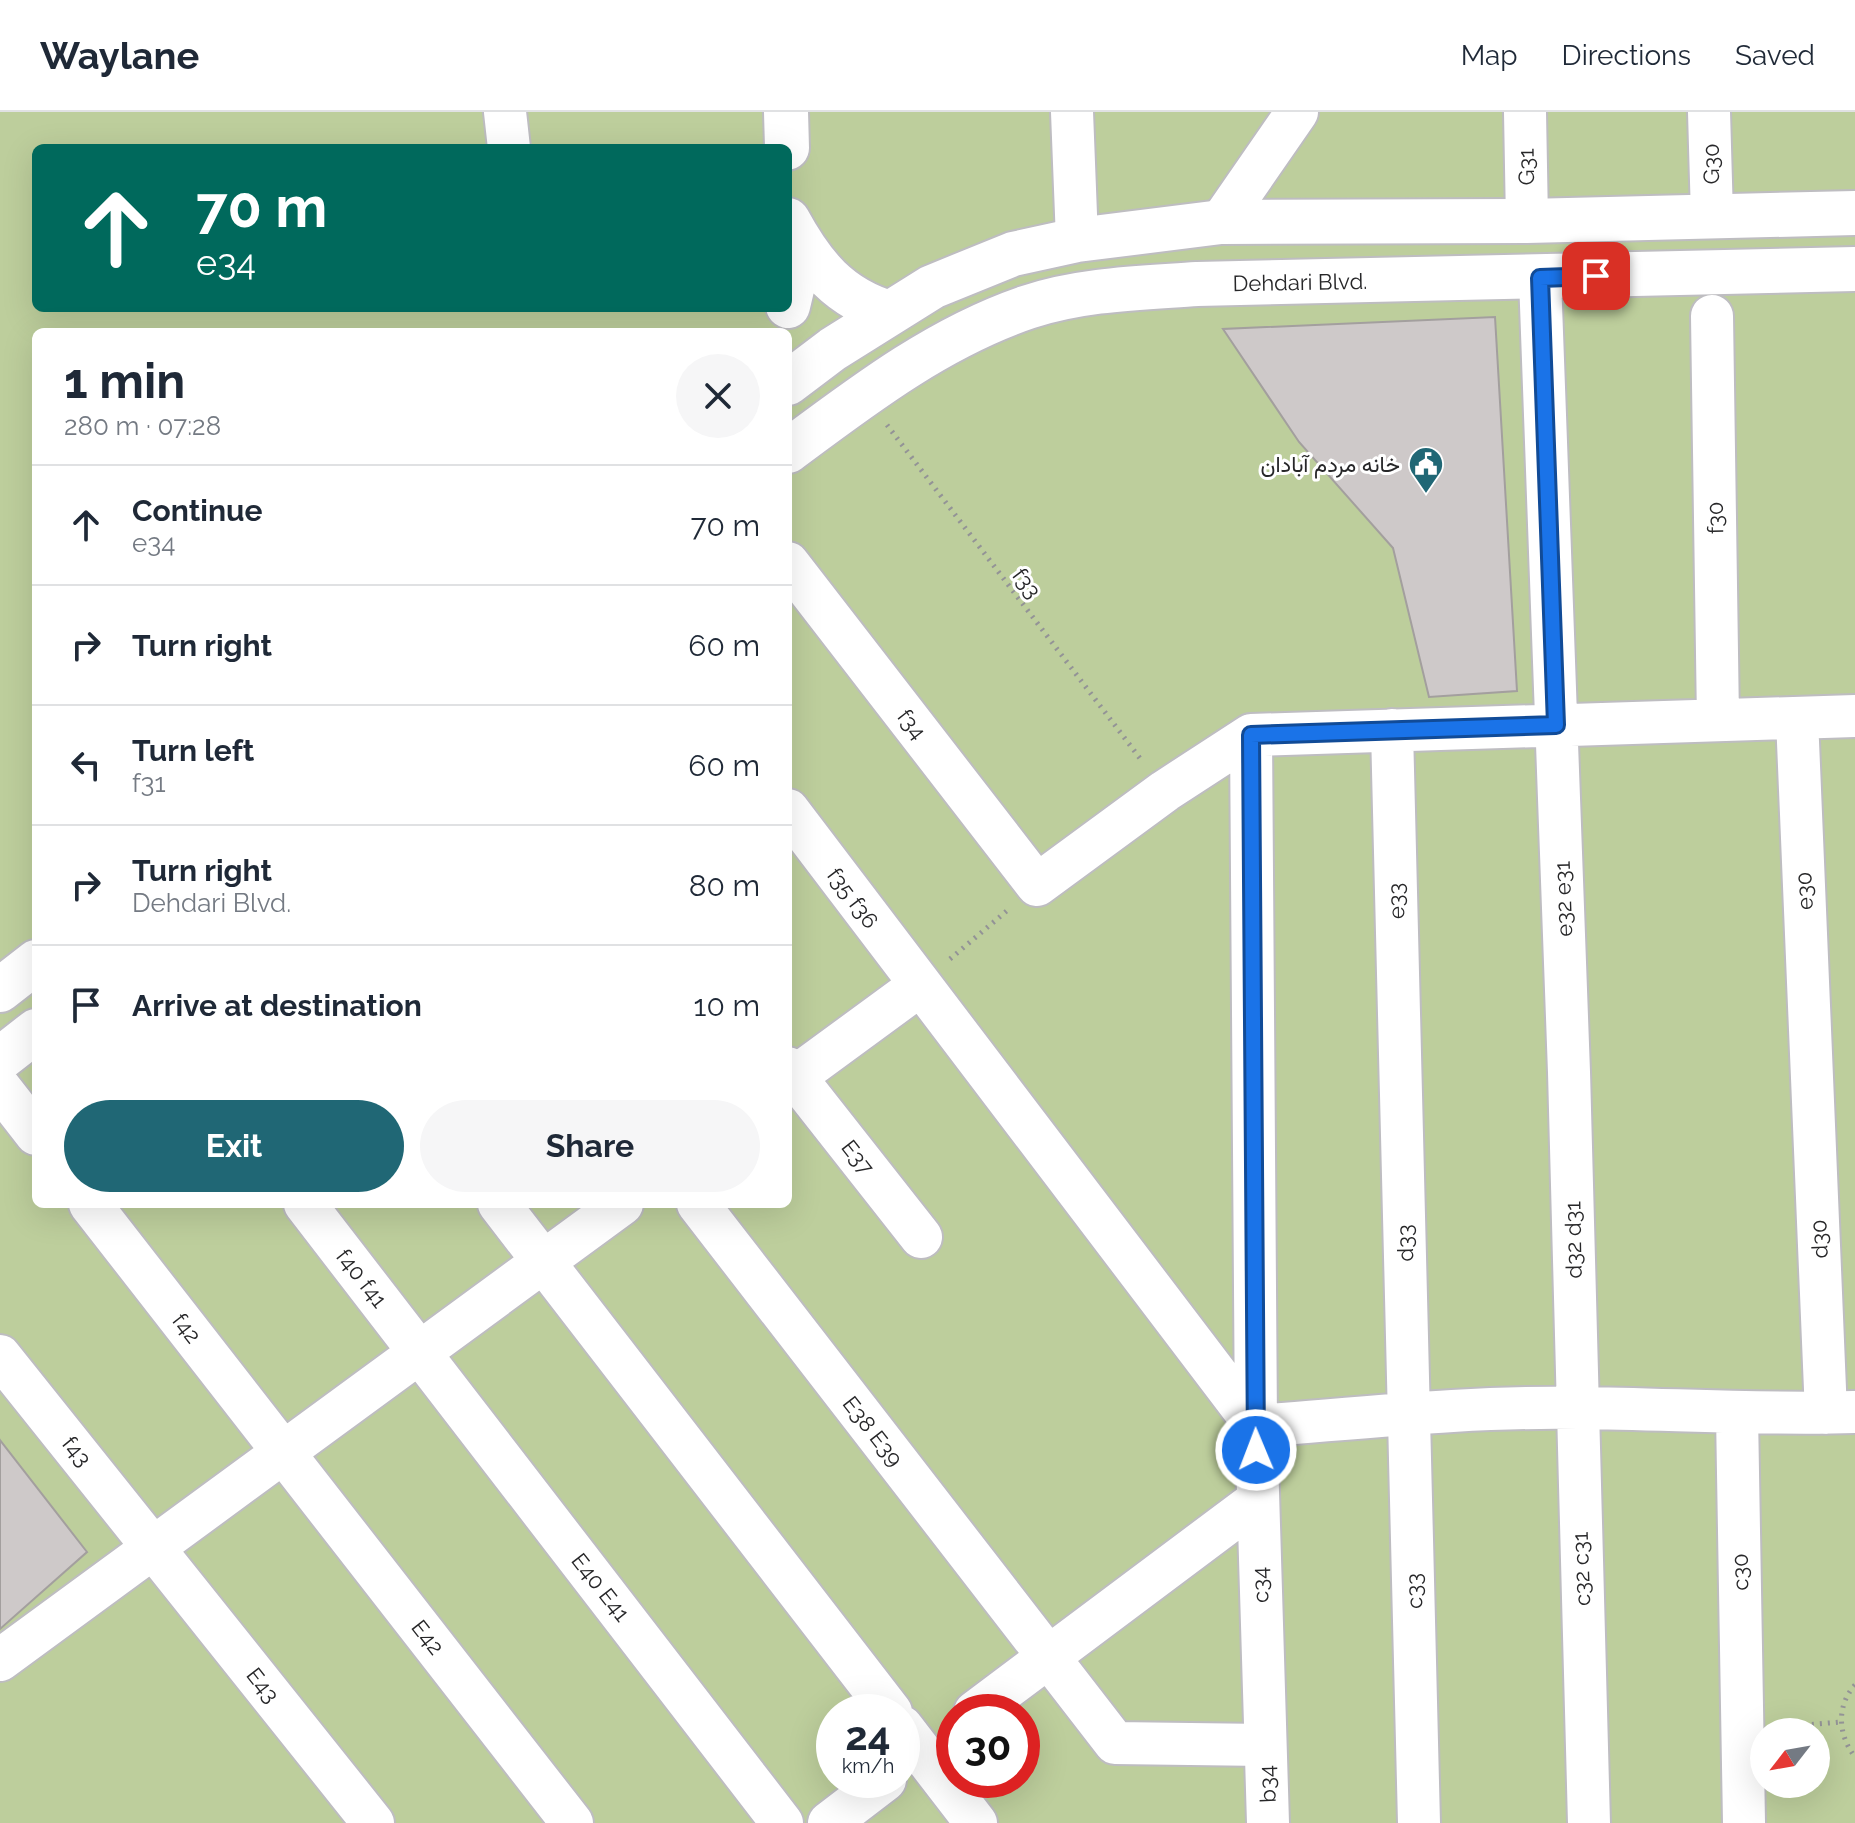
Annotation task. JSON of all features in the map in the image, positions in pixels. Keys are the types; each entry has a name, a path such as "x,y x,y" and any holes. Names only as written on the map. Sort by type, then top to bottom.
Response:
{"main road":[{"path":"786,112 787,144"},
{"path":"792,380 932,287 1013,254 1077,240 1221,222 1527,221 1855,213"},
{"path":"792,227 836,288 863,305 890,313"},
{"name":"Dehdari Blvd.","path":"792,448 864,394 957,336 1029,307 1105,290 1197,284 1855,269"},
{"path":"0,990 32,965"},
{"path":"0,1059 32,1034"}],"street":[{"path":"505,112 509,144"},
{"path":"1072,112 1077,240"},
{"path":"1221,222 1297,112"},
{"name":"G31","path":"1525,112 1527,221"},
{"name":"G30","path":"1709,112 1712,216"},
{"name":"e32 e31","path":"1540,278 1569,1072"},
{"name":"f30","path":"1712,316 1718,720"},
{"name":"f34","path":"792,568 1037,885"},
{"path":"1037,885 1165,791 1251,735 1855,716"},
{"name":"e30","path":"1797,718 1811,1065"},
{"name":"e33","path":"1392,730 1401,1072"},
{"name":"c34","path":"1251,735 1256,1426 1265,1745"},
{"name":"f35 f36","path":"792,815 1256,1426"},
{"path":"792,1074 919,986"},
{"name":"d30","path":"1811,1065 1841,1412"},
{"name":"d33","path":"1401,1072 1409,1414"},
{"name":"d32 d31","path":"1569,1072 1577,1408"},
{"name":"E37","path":"792,1077 921,1237"},
{"path":"0,1088 32,1129"},
{"name":"f42","path":"93,1208 283,1452"},
{"name":"f40 f41","path":"308,1208 420,1351"},
{"path":"502,1208 877,1694"},
{"path":"0,1660 616,1208"},
{"name":"E38 E39","path":"701,1208 1115,1743 1265,1745"},
{"name":"E40 E41","path":"420,1351 782,1823"},
{"name":"f43","path":"0,1356 154,1547"},
{"path":"1256,1426 1409,1414 1577,1408 1737,1414 1841,1412"},
{"name":"c32 c31","path":"1577,1408 1589,1823"},
{"name":"c33","path":"1409,1414 1419,1823"},
{"name":"c30","path":"1737,1414 1744,1823"},
{"name":"E42","path":"283,1452 572,1823"},
{"path":"999,1694 1258,1500"},
{"name":"E43","path":"154,1547 373,1823"},
{"path":"920,1744 976,1823"},
{"name":"b34","path":"1265,1745 1268,1823"},
{"path":"829,1823 862,1798"}],"path":[{"name":"f33","path":"864,394 1165,791"},
{"path":"919,986 1037,885"},
{"path":"1855,1685 1843,1706 1841,1722 1843,1736 1855,1757"},
{"path":"1743,1730 1841,1722"}],"green space":[{"path":"0,112 1855,112 1855,1823 0,1823"}],"building":[{"name":"خانه مردم آبادان","path":"1495,317 1517,691 1429,697 1393,548 1299,442 1223,329"},
{"path":"0,1440 87,1552 0,1629"}],"place":[{"name":"خانه مردم آبادان","path":"1426,495"}],"route":[{"path":"1256,1450 1251,735 1556,725 1540,278 1596,276"}]}
